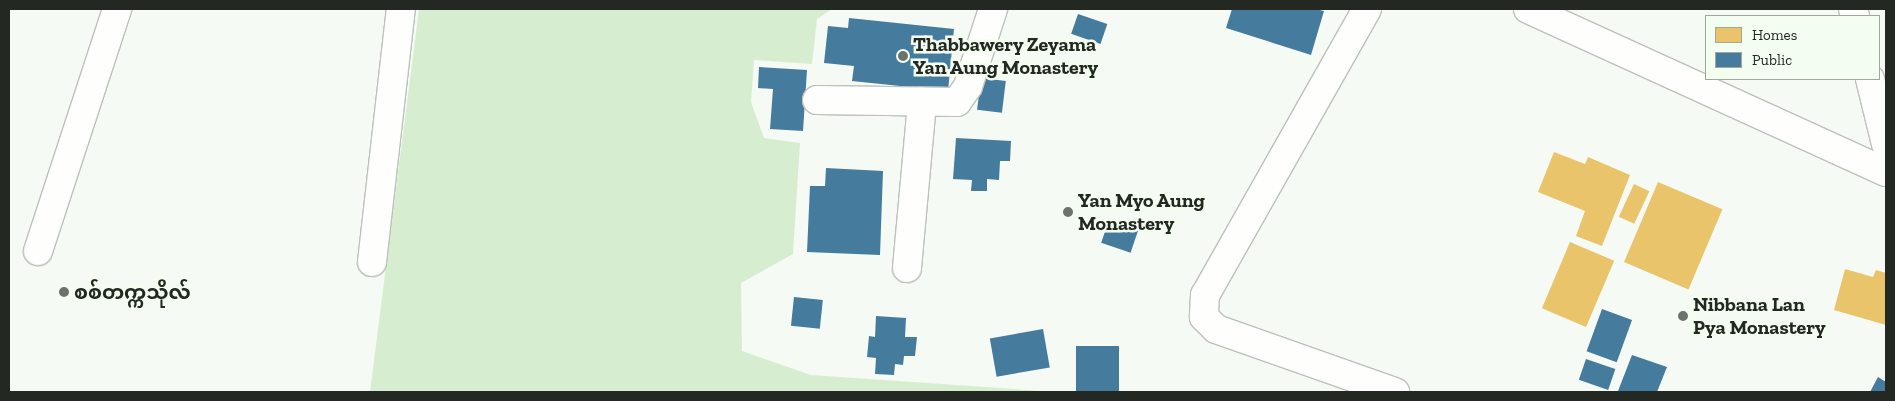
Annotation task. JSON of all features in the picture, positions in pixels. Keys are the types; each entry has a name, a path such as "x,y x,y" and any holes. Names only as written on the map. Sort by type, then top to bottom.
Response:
{"street":[{"path":"38,252 117,9"},
{"path":"372,262 401,9"},
{"path":"817,100 957,102 968,86 993,9"},
{"path":"1367,9 1205,295 1204,317 1216,329 1394,392"},
{"path":"1528,9 1886,172"},
{"path":"1870,80 1886,144"},
{"path":"907,268 922,102"}],"green space":[{"path":"419,9 832,9 817,19 812,64 754,60 751,102 764,138 800,143 793,254 741,283 742,351 811,375 1057,392 370,392"}],"building: Homes":[{"path":"1554,152 1585,164 1588,157 1630,175 1602,246 1576,236 1585,211 1538,192"},
{"path":"1658,182 1722,209 1688,289 1624,262"},
{"path":"1634,184 1649,191 1634,224 1619,217"},
{"path":"1570,242 1614,261 1586,327 1542,308"},
{"path":"1845,269 1873,277 1876,270 1886,273 1886,325 1834,310"}],"building: Public":[{"path":"1232,9 1315,9 1324,11 1311,55 1226,28"},
{"path":"1078,14 1107,24 1100,44 1071,34"},
{"path":"849,18 954,29 948,91 852,81 854,66 824,63 828,26 848,28"},
{"path":"759,67 807,70 803,131 770,129 773,89 758,88"},
{"path":"981,78 1006,81 1002,113 977,110"},
{"path":"956,138 1011,141 1010,161 1000,161 999,180 987,179 987,191 971,191 972,180 953,179"},
{"path":"826,168 883,171 880,255 807,252 810,186 825,186"},
{"path":"1109,220 1138,230 1130,253 1101,243"},
{"path":"794,297 823,300 820,329 791,326"},
{"path":"1602,309 1632,320 1617,362 1587,351"},
{"path":"876,316 906,318 905,337 917,337 915,356 904,356 903,365 895,364 894,375 875,374 876,358 867,357 869,336 875,337"},
{"path":"1043,329 1050,367 997,377 990,338"},
{"path":"1076,346 1119,346 1119,392 1076,392"},
{"path":"1632,355 1667,367 1657,392 1618,391"},
{"path":"1586,359 1615,369 1608,390 1579,380"},
{"path":"1878,377 1886,382 1886,392 1870,392"}],"place":[{"name":"Thabbawery Zeyama Yan Aung Monastery","path":"903,56"},
{"name":"Yan Myo Aung Monastery","path":"1068,212"},
{"name":"စစ်‌တက္ကသိုလ်","path":"64,292"},
{"name":"Nibbana Lan Pya Monastery","path":"1683,316"}]}
